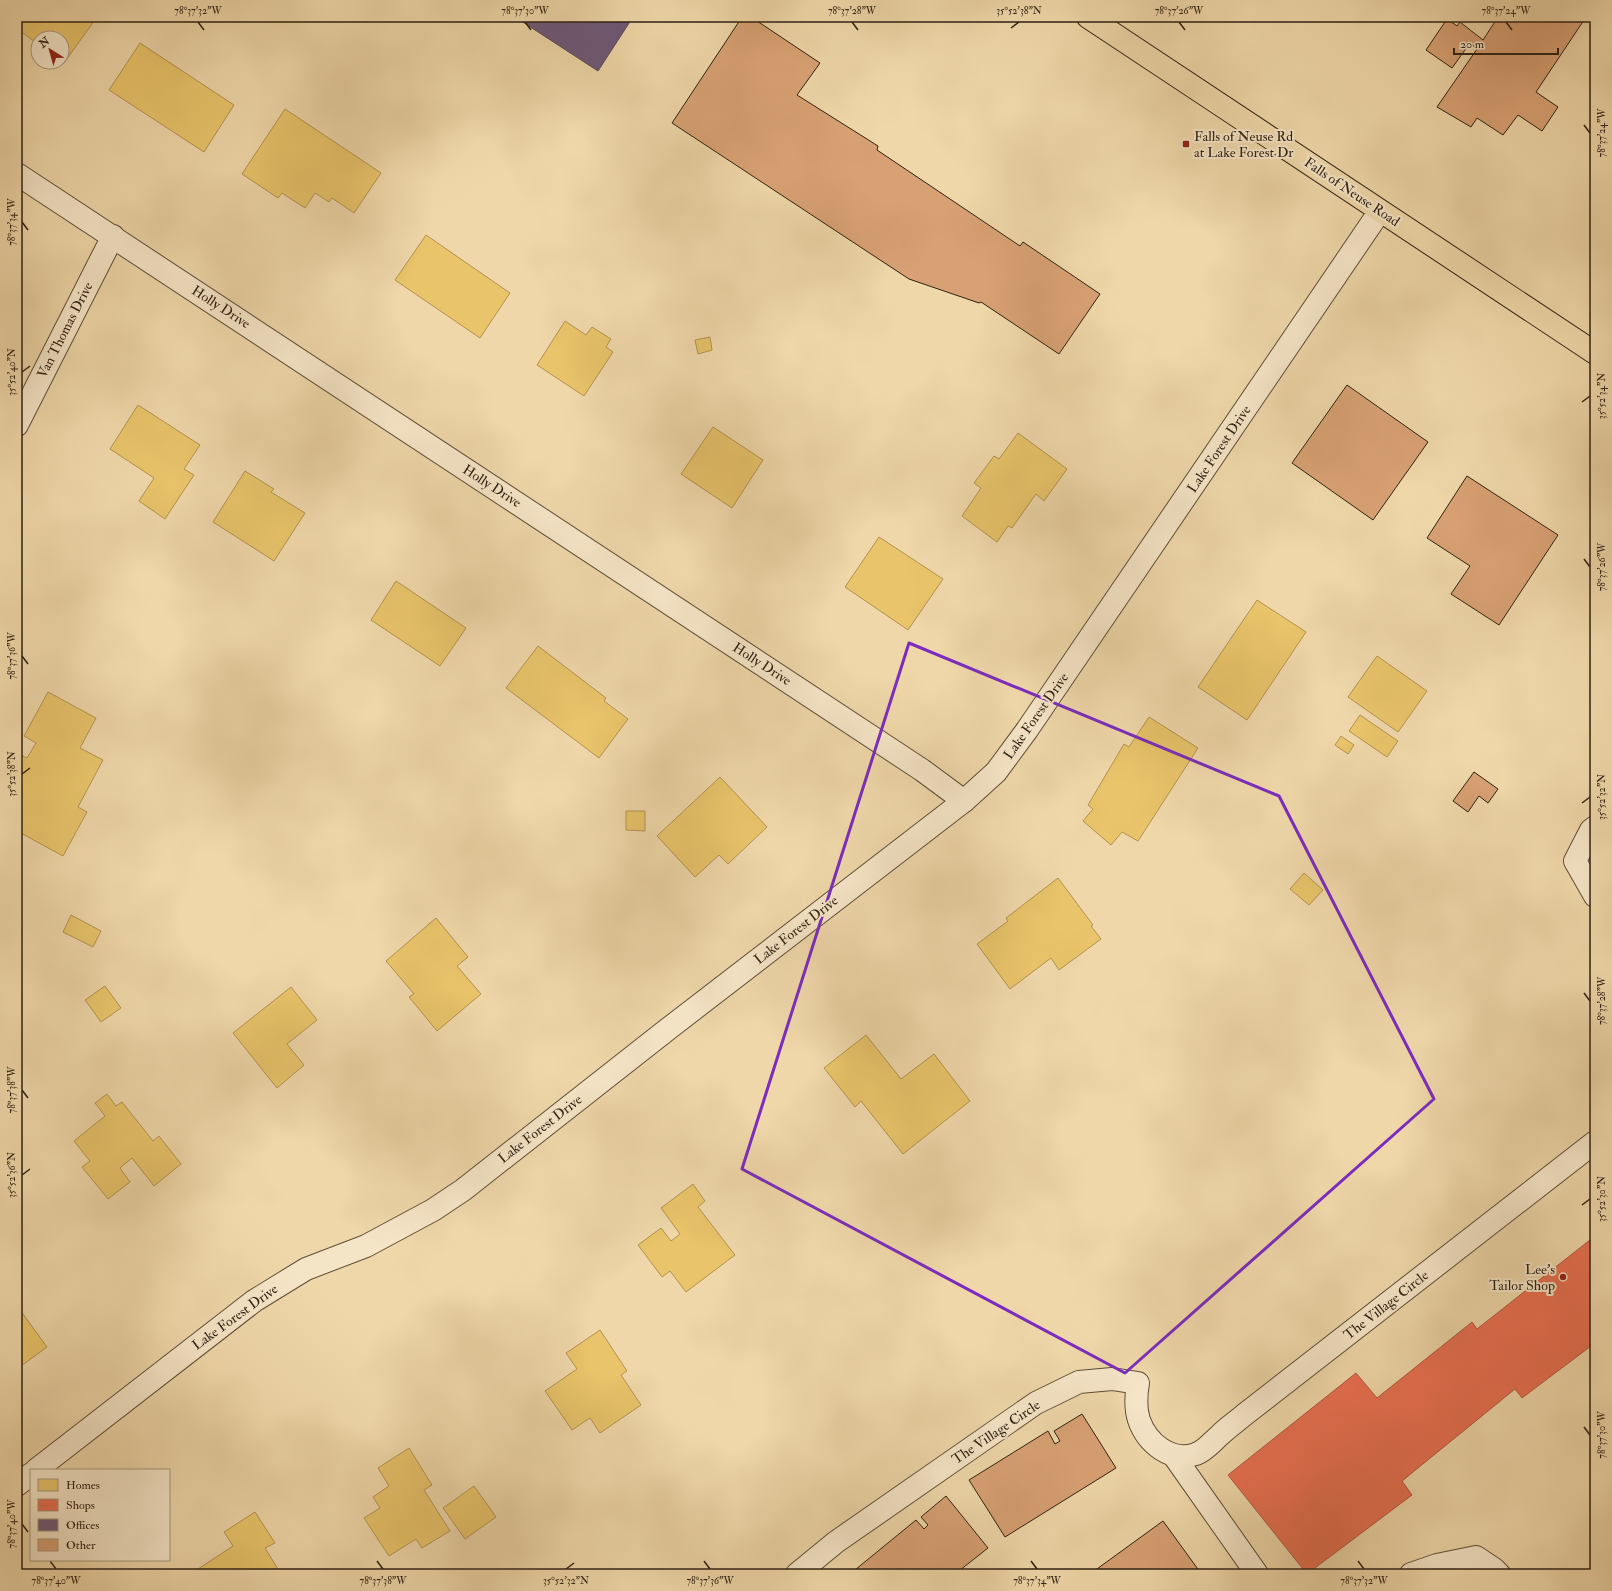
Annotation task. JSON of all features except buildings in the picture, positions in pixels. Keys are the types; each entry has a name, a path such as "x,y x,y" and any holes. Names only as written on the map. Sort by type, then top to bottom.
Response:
{"main road":[{"name":"Falls of Neuse Road","path":"1088,17 1595,353"}],"street":[{"name":"Holly Drive","path":"17,174 909,761 964,801"},
{"name":"Lake Forest Drive","path":"37,1469 254,1301 306,1269 366,1246 433,1210 463,1190 668,1028 964,801 996,772 1027,730 1380,211"},
{"name":"Van Thomas Drive","path":"17,425 113,236"},
{"path":"1595,827 1591,830 1574,861 1595,896"},
{"name":"The Village Circle","path":"797,1574 836,1542 1036,1403 1079,1382 1112,1379 1138,1383 1136,1400 1139,1419 1152,1441 1164,1451 1174,1456 1184,1457 1198,1454 1244,1415 1595,1142"},
{"name":"The Village Circle","path":"1174,1456 1257,1574"},
{"path":"17,1485 30,1475"},
{"path":"1411,1574 1437,1565 1476,1557 1499,1574"}],"highlighted area":[{"path":"909,643 1279,796 1434,1099 1125,1373 742,1169"}],"place":[{"name":"Falls of Neuse Rd at Lake Forest Dr","path":"1186,144"},
{"name":"Lee's Tailor Shop","path":"1563,1277"}]}
